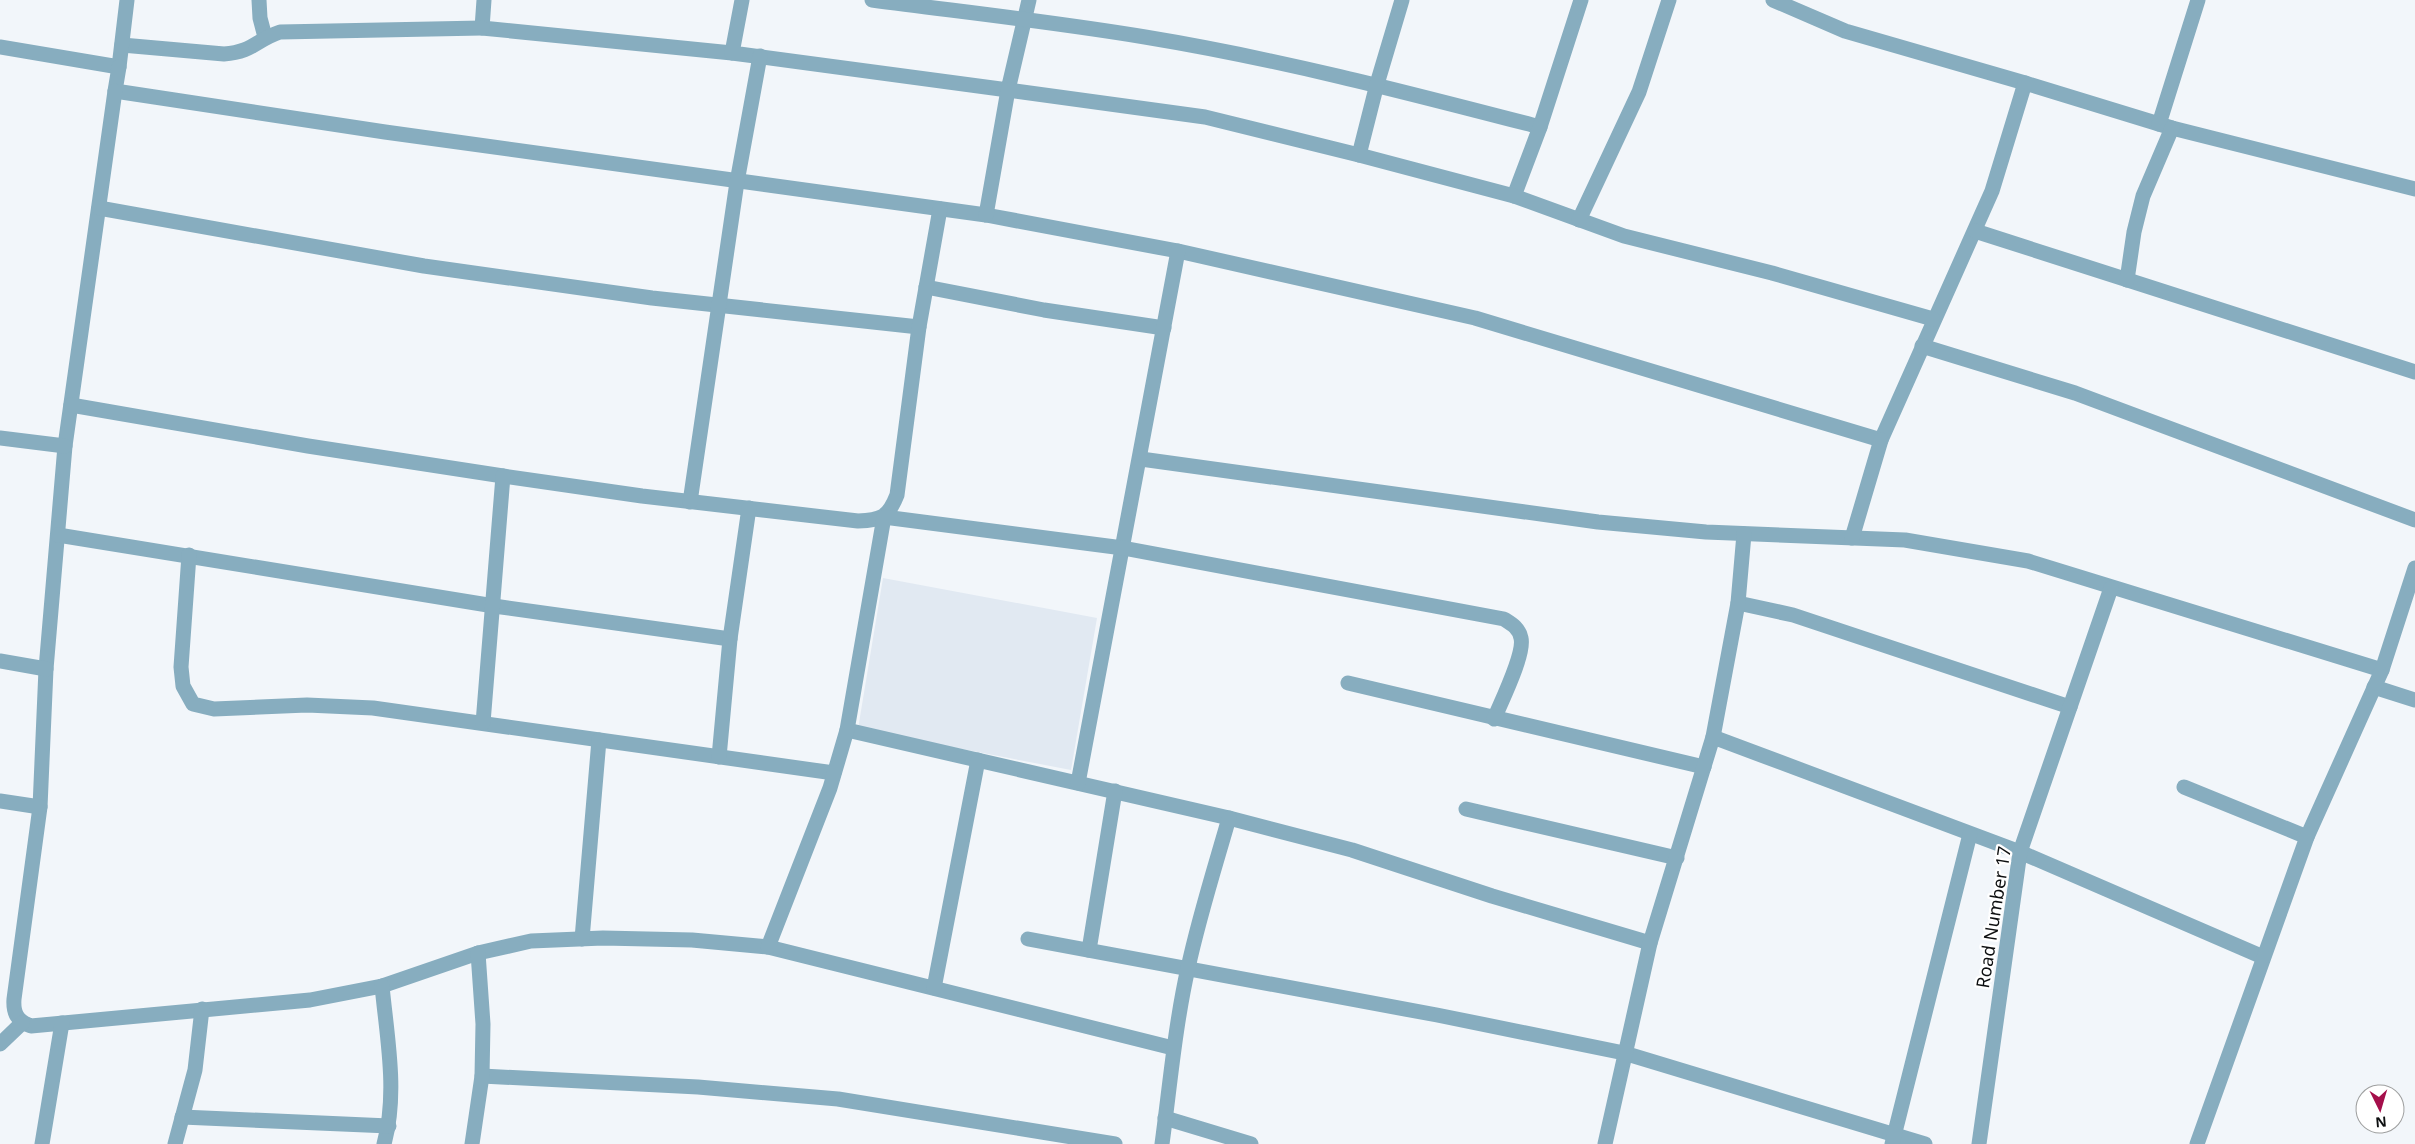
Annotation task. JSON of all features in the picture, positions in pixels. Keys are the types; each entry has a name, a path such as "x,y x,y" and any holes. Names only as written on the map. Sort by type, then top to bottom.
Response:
{"street":[{"path":"127,0 116,91 65,446 46,669 40,807 14,999 15,1014 22,1023 31,1026 310,1000 382,986 478,953 531,941 582,939 692,940 768,947 1173,1048"},
{"path":"259,0 260,18 266,37"},
{"path":"482,28 484,0"},
{"path":"732,53 742,0"},
{"path":"872,0 1146,37 1376,84 1540,127"},
{"path":"986,215 1008,90 1029,0"},
{"path":"1359,154 1376,84 1402,0"},
{"path":"1514,196 1540,127 1581,0"},
{"path":"1579,220 1639,92 1669,0"},
{"path":"1773,0 1845,31 2166,126 2415,188"},
{"path":"2127,280 2134,232 2143,196 2166,126 2198,0"},
{"path":"122,45 224,54 247,50 266,37 280,32 482,28 760,56 1205,117 1359,154 1514,196 1624,236 1772,273 1933,320"},
{"path":"0,47 119,67"},
{"path":"690,502 739,180 760,56"},
{"path":"1852,538 1881,440 1992,191 2025,83"},
{"path":"116,91 385,132 940,208 1178,251 1475,318 1881,440"},
{"path":"99,208 424,266 720,306 919,327"},
{"path":"768,947 834,773 847,730 884,517 892,508 897,496 919,327 940,208"},
{"path":"1975,231 2415,372"},
{"path":"1078,783 1178,251"},
{"path":"926,287 1044,310 1164,328"},
{"path":"1922,346 2075,393 2415,520"},
{"path":"71,405 308,446 690,502 858,521 884,517 1123,548 1504,619 1515,625 1521,638 1521,651 1494,719"},
{"path":"0,438 65,446"},
{"path":"1140,459 1598,522 1706,532 1905,540 2028,561 2382,670"},
{"path":"483,723 494,606 503,476"},
{"path":"718,756 730,639 749,508"},
{"path":"1605,1144 1650,943 1713,738 1738,603 1744,534"},
{"path":"58,535 494,606 730,639"},
{"path":"189,555 181,667 183,686 193,704 214,709 307,705 373,708 834,773"},
{"path":"2197,1144 2307,838 2382,670 2415,568"},
{"name":"Road Number 17","path":"1980,1144 2020,852 2111,588"},
{"path":"1738,603 1793,615 2070,707"},
{"path":"0,660 46,669"},
{"path":"1348,683 1494,719 1704,766"},
{"path":"2374,688 2415,700"},
{"path":"847,730 1229,818 1352,850 1492,896 1650,943"},
{"path":"1713,738 2020,852 2263,957"},
{"path":"582,939 599,740"},
{"path":"934,988 978,760"},
{"path":"2184,787 2307,838"},
{"path":"1089,950 1115,792"},
{"path":"0,801 40,807"},
{"path":"1466,809 1677,858"},
{"path":"1162,1144 1173,1048 1188,969 1199,920 1229,818"},
{"path":"1893,1138 1970,834"},
{"path":"1028,938 1437,1014 1624,1053 1893,1138 1926,1144"},
{"path":"472,1144 482,1076 483,1024 478,953"},
{"path":"382,986 390,1063 389,1126 384,1144"},
{"path":"175,1144 195,1070 202,1009"},
{"path":"0,1044 22,1023"},
{"path":"42,1144 62,1023"},
{"path":"482,1076 698,1087 838,1099 1115,1144"},
{"path":"182,1117 389,1126"},
{"path":"1165,1118 1251,1144"}],"shaded area":[{"path":"883,578 1097,618 1071,770 858,729"}]}
